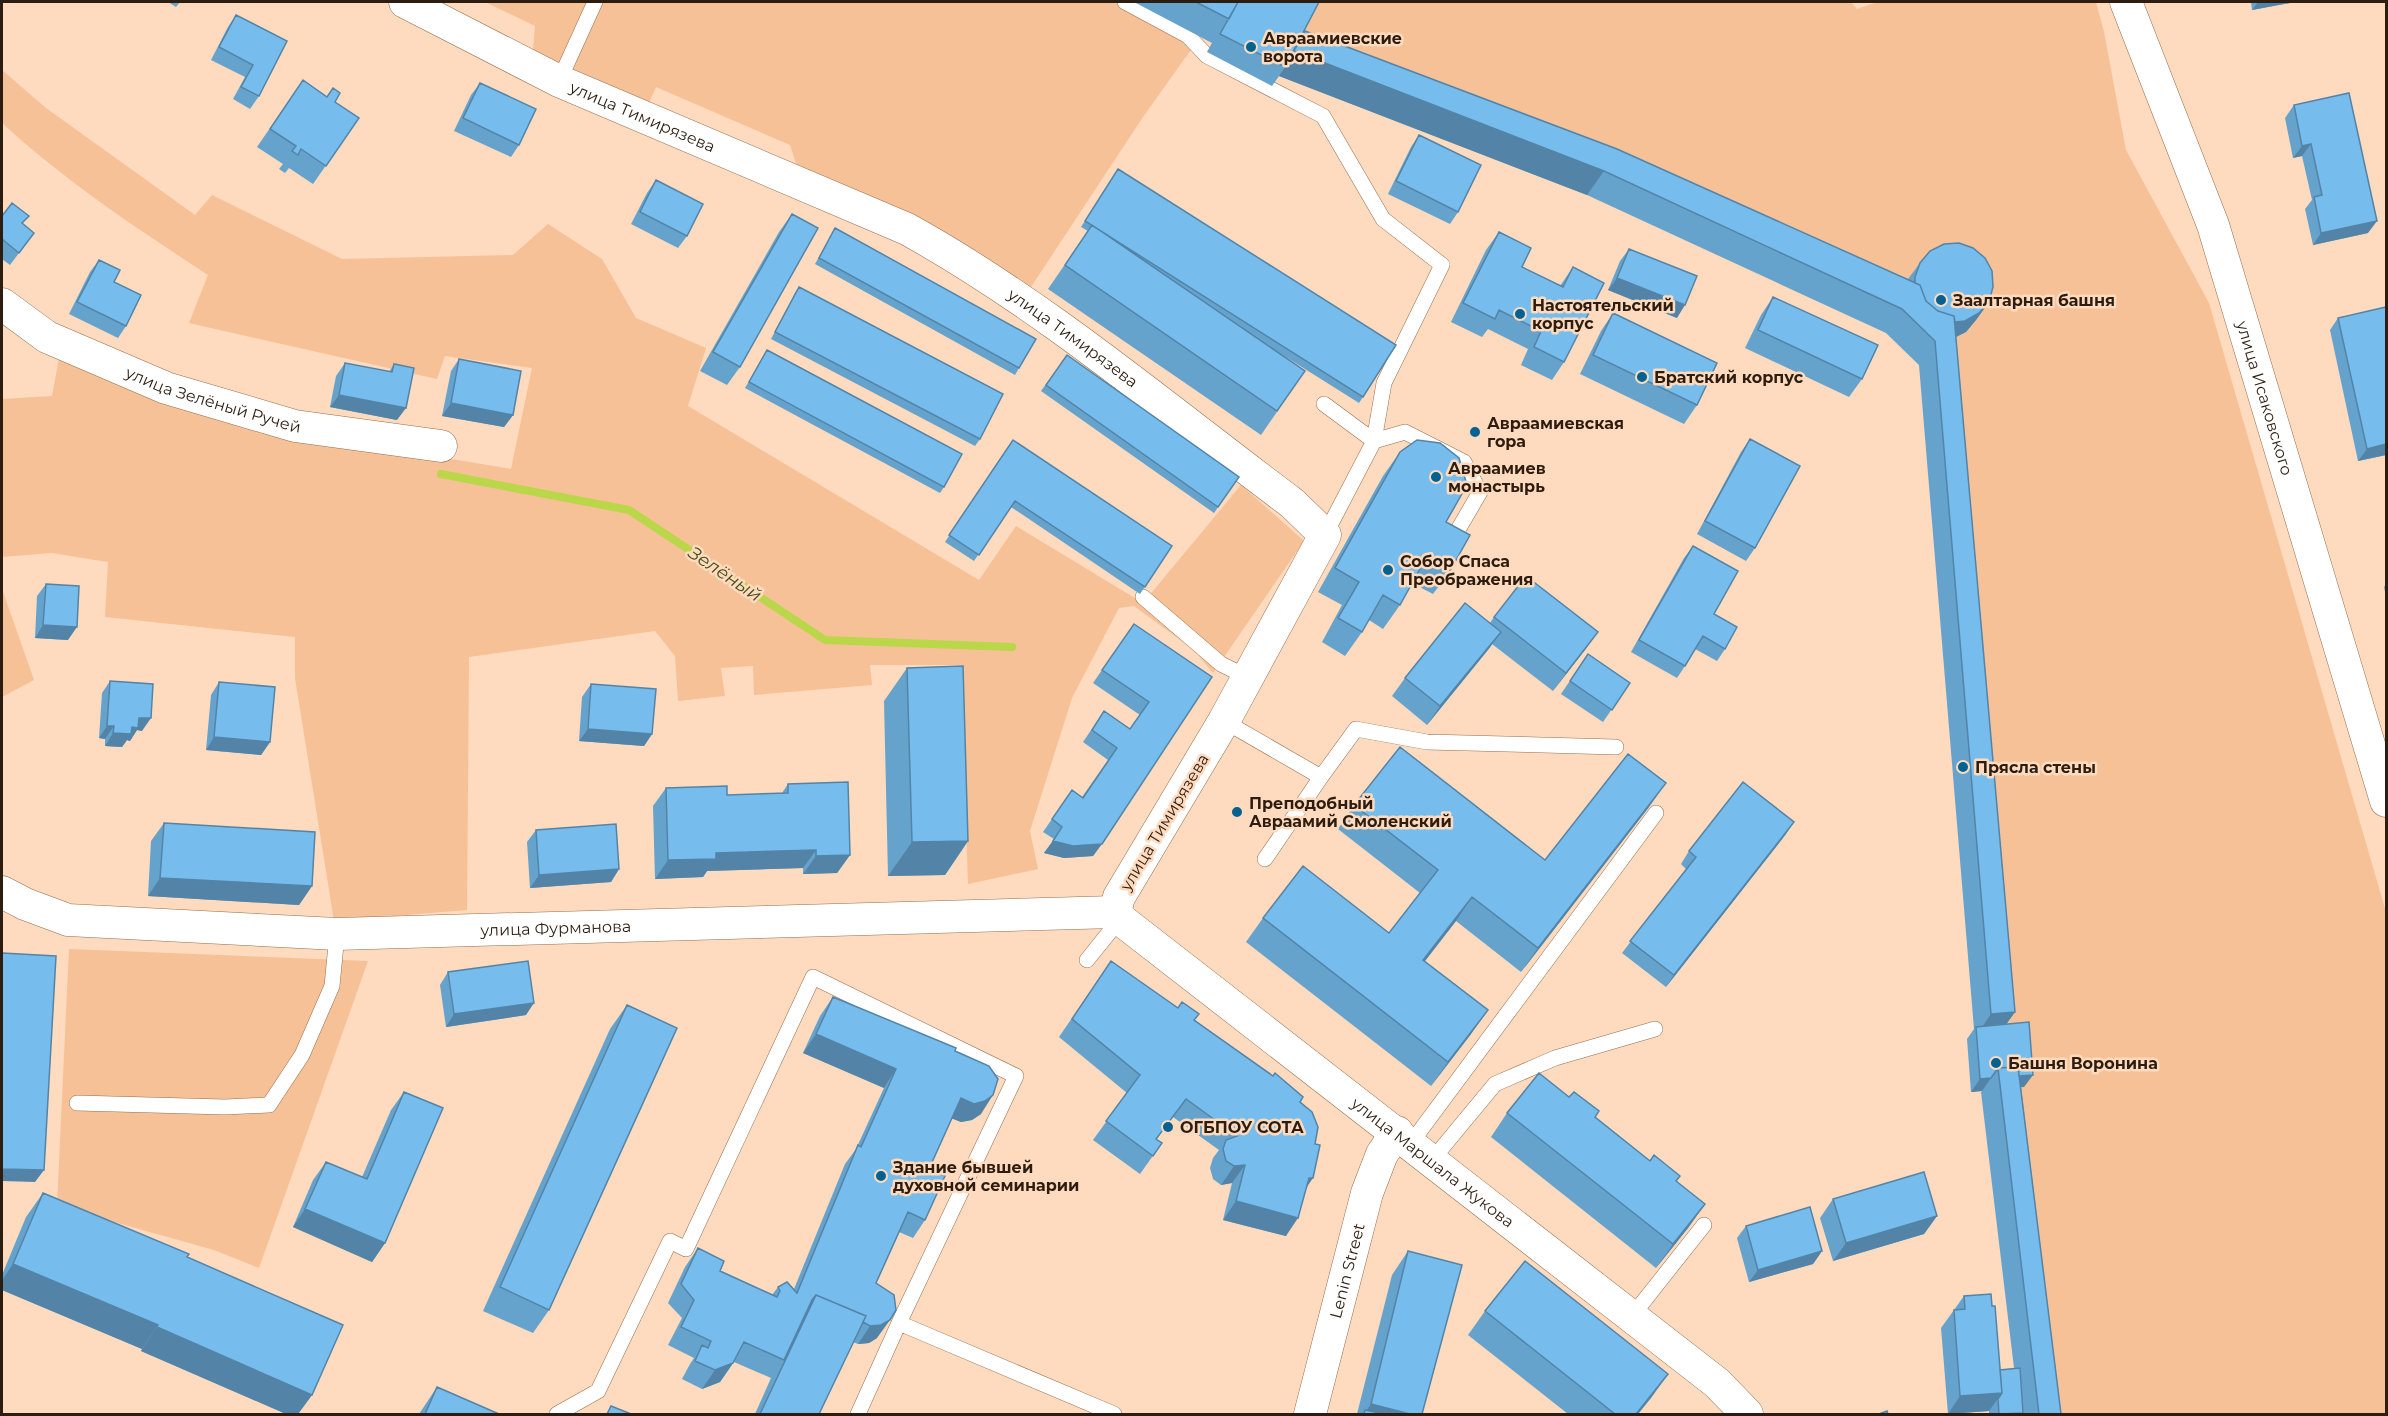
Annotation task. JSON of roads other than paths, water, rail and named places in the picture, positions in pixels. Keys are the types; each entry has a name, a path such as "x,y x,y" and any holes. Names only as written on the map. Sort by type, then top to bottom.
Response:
{"street":[{"name":"улица Тимирязева","path":"405,2 559,81 907,230 936,245 1017,297 1292,503 1325,535 1224,721 1119,897 1118,915"},
{"name":"улица Исаковского","path":"2126,2 2213,225 2386,801"},
{"name":"улица Зелёный Ручей","path":"2,304 47,337 166,388 295,426 441,446"},
{"name":"улица Фурманова","path":"9,901 68,920 338,934 1118,915"},
{"name":"улица Маршала Жукова","path":"1118,915 1717,1383 1747,1414"},
{"name":"Lenin Street","path":"1310,1414 1366,1193 1382,1154 1413,1145"}],"lane":[{"path":"559,81 595,2"},
{"path":"1125,2 1188,36 1207,56 1323,116 1383,219 1442,265 1384,383 1374,441 1325,535"},
{"path":"1324,404 1374,441"},
{"path":"1374,441 1405,432 1464,462 1480,492 1455,536"},
{"path":"1143,597 1221,664 1247,677"},
{"path":"1224,721 1321,777"},
{"path":"1265,859 1356,729 1426,742 1616,747"},
{"path":"1413,1145 1656,813"},
{"path":"1087,960 1118,915"},
{"path":"77,1103 225,1107 269,1105 302,1055 332,986 338,934"},
{"path":"557,1414 598,1391 670,1241 686,1249 813,977 1016,1076 858,1414"},
{"path":"1413,1145 1495,1084 1555,1058 1654,1029"},
{"path":"1632,1316 1704,1225"},
{"path":"899,1323 1114,1414"}],"waterway":[{"name":"Зелёный","path":"441,474 629,510 825,640 1012,647"}],"place":[{"name":"Авраамиевские ворота","path":"1251,47"},
{"name":"Заалтарная башня","path":"1941,300"},
{"name":"Настоятельский корпус","path":"1520,314"},
{"name":"Братский корпус","path":"1642,377"},
{"name":"Авраамиевская гора","path":"1475,432"},
{"name":"Авраамиев монастырь","path":"1436,477"},
{"name":"Собор Спаса Преображения","path":"1388,570"},
{"name":"Прясла стены","path":"1963,767"},
{"name":"Преподобный Авраамий Смоленский","path":"1237,812"},
{"name":"Башня Воронина","path":"1996,1063"},
{"name":"ОГБПОУ СОТА","path":"1168,1127"},
{"name":"Здание бывшей духовной семинарии","path":"881,1176"}]}
